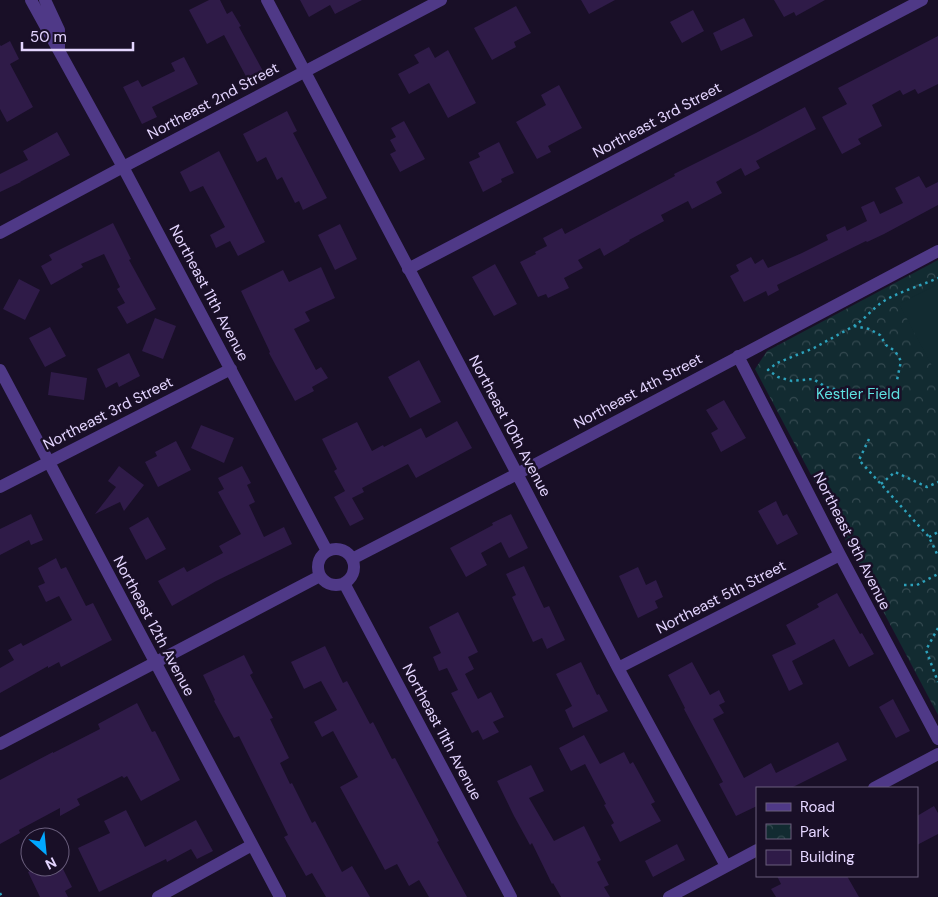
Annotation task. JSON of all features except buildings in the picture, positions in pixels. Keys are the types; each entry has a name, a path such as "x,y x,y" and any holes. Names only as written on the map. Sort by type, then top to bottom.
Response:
{"street":[{"name":"Northeast 11th Avenue","path":"31,0 123,167 327,551"},
{"name":"Northeast 11th Avenue","path":"45,0 60,30 59,51"},
{"name":"Northeast 10th Avenue","path":"267,0 618,668 726,866"},
{"name":"Northeast 2nd Street","path":"0,233 441,0"},
{"name":"Northeast 3rd Street","path":"408,269 922,0"},
{"name":"Northeast 4th Street","path":"352,559 517,474 938,250"},
{"name":"Northeast 9th Avenue","path":"738,356 840,555 938,739"},
{"name":"Northeast 3rd Street","path":"0,487 231,369"},
{"name":"Northeast 12th Avenue","path":"0,370 280,897"},
{"path":"334,548 340,549 346,552 352,559 354,566 351,577 344,582 336,585 330,584 320,576 317,564 319,558 327,551 334,548"},
{"name":"Northeast 5th Street","path":"618,668 840,555"},
{"path":"0,744 320,576"},
{"name":"Northeast 11th Avenue","path":"344,582 511,897"},
{"path":"876,787 938,754"},
{"path":"158,897 252,845"},
{"path":"669,897 756,851"}],"path":[{"path":"854,394 826,387 813,379 792,381 778,377 768,370 777,362 814,348 854,326 883,302 902,292 938,278"},
{"path":"854,326 869,329 880,335 886,345 895,351 902,361 897,380"},
{"path":"869,439 859,460 929,537 938,556"},
{"path":"881,484 895,472 928,487 938,482"},
{"path":"929,537 938,532"},
{"path":"904,585 917,585 938,574"},
{"path":"938,628 926,650 938,682"},
{"path":"0,893 2,897"}],"green space":[{"name":"Kestler Field","path":"938,260 938,715 755,369 767,351"},
{"path":"938,284 938,377 899,304"}]}
